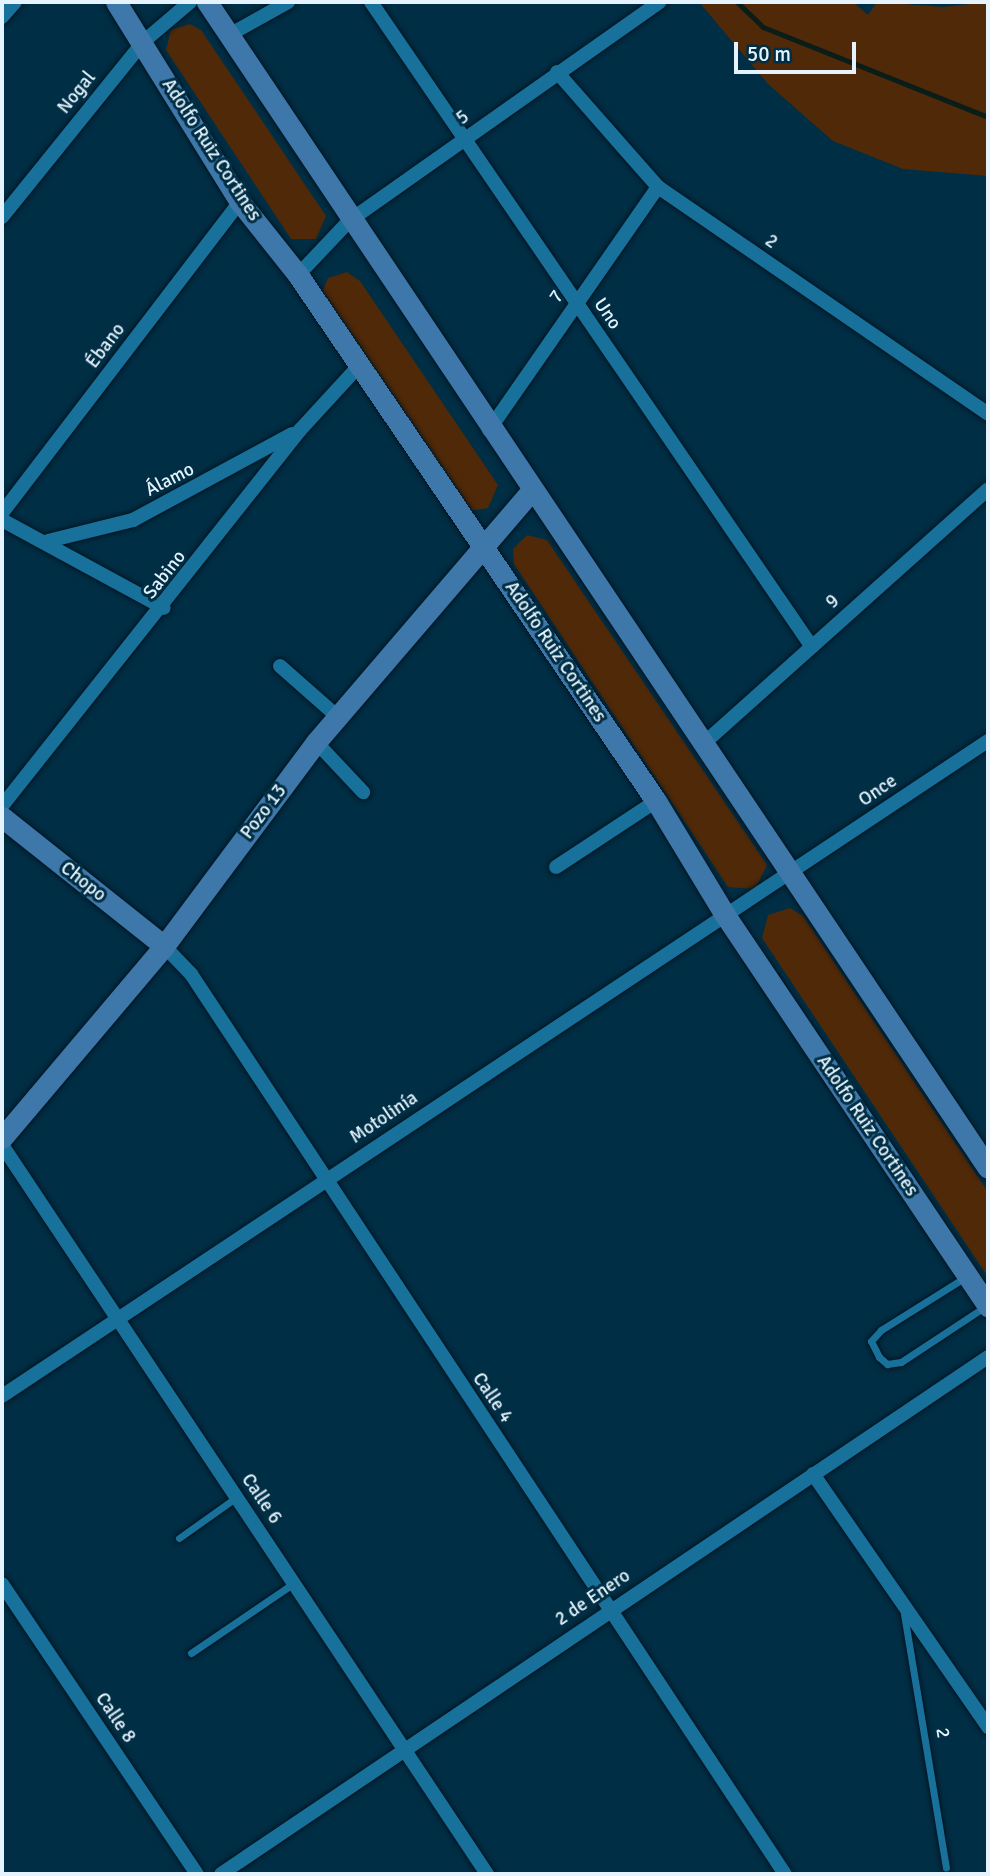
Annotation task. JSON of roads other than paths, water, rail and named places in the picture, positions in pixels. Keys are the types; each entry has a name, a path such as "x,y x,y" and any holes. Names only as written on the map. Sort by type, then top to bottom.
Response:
{"main road":[{"name":"Adolfo Ruiz Cortines","path":"116,2 240,202 298,275 358,367 656,801 725,915 988,1306"},
{"path":"208,2 349,221 988,1168"},
{"name":"Pozo 13","path":"2,1138 164,946 337,716 480,544 531,491"},
{"name":"Chopo","path":"2,817 164,946"}],"street":[{"path":"2,17 15,2"},
{"name":"Nogal","path":"2,217 143,42 190,2"},
{"path":"229,35 288,2"},
{"name":"Uno","path":"371,2 812,647"},
{"name":"5","path":"298,275 349,221 660,2"},
{"name":"2","path":"557,72 658,187 988,414"},
{"name":"7","path":"489,430 658,187"},
{"name":"Ébano","path":"2,513 240,202"},
{"name":"Sabino","path":"2,806 164,608 300,429 358,367"},
{"name":"Álamo","path":"48,541 132,520 300,429"},
{"name":"9","path":"703,744 988,489"},
{"path":"2,520 48,541 164,608"},
{"path":"280,666 337,716"},
{"name":"Once","path":"789,873 988,741"},
{"path":"316,742 363,792"},
{"path":"556,867 656,801"},
{"name":"Motolinía","path":"2,1396 118,1322 324,1181 789,873"},
{"name":"Calle 4","path":"164,946 191,974 324,1181 785,1874"},
{"name":"Calle 6","path":"2,1145 487,1874"},
{"name":"2 de Enero","path":"221,1874 988,1357"},
{"name":"2","path":"813,1474 988,1727"},
{"name":"Calle 8","path":"2,1584 197,1874"}],"lane":[{"path":"967,1276 881,1330 871,1341 876,1353 887,1364 901,1362 988,1306"},
{"path":"180,1538 237,1497"},
{"path":"191,1653 294,1582"},
{"name":"2","path":"903,1602 946,1868"}],"waterway":[{"path":"737,2 763,27 988,117"}]}
